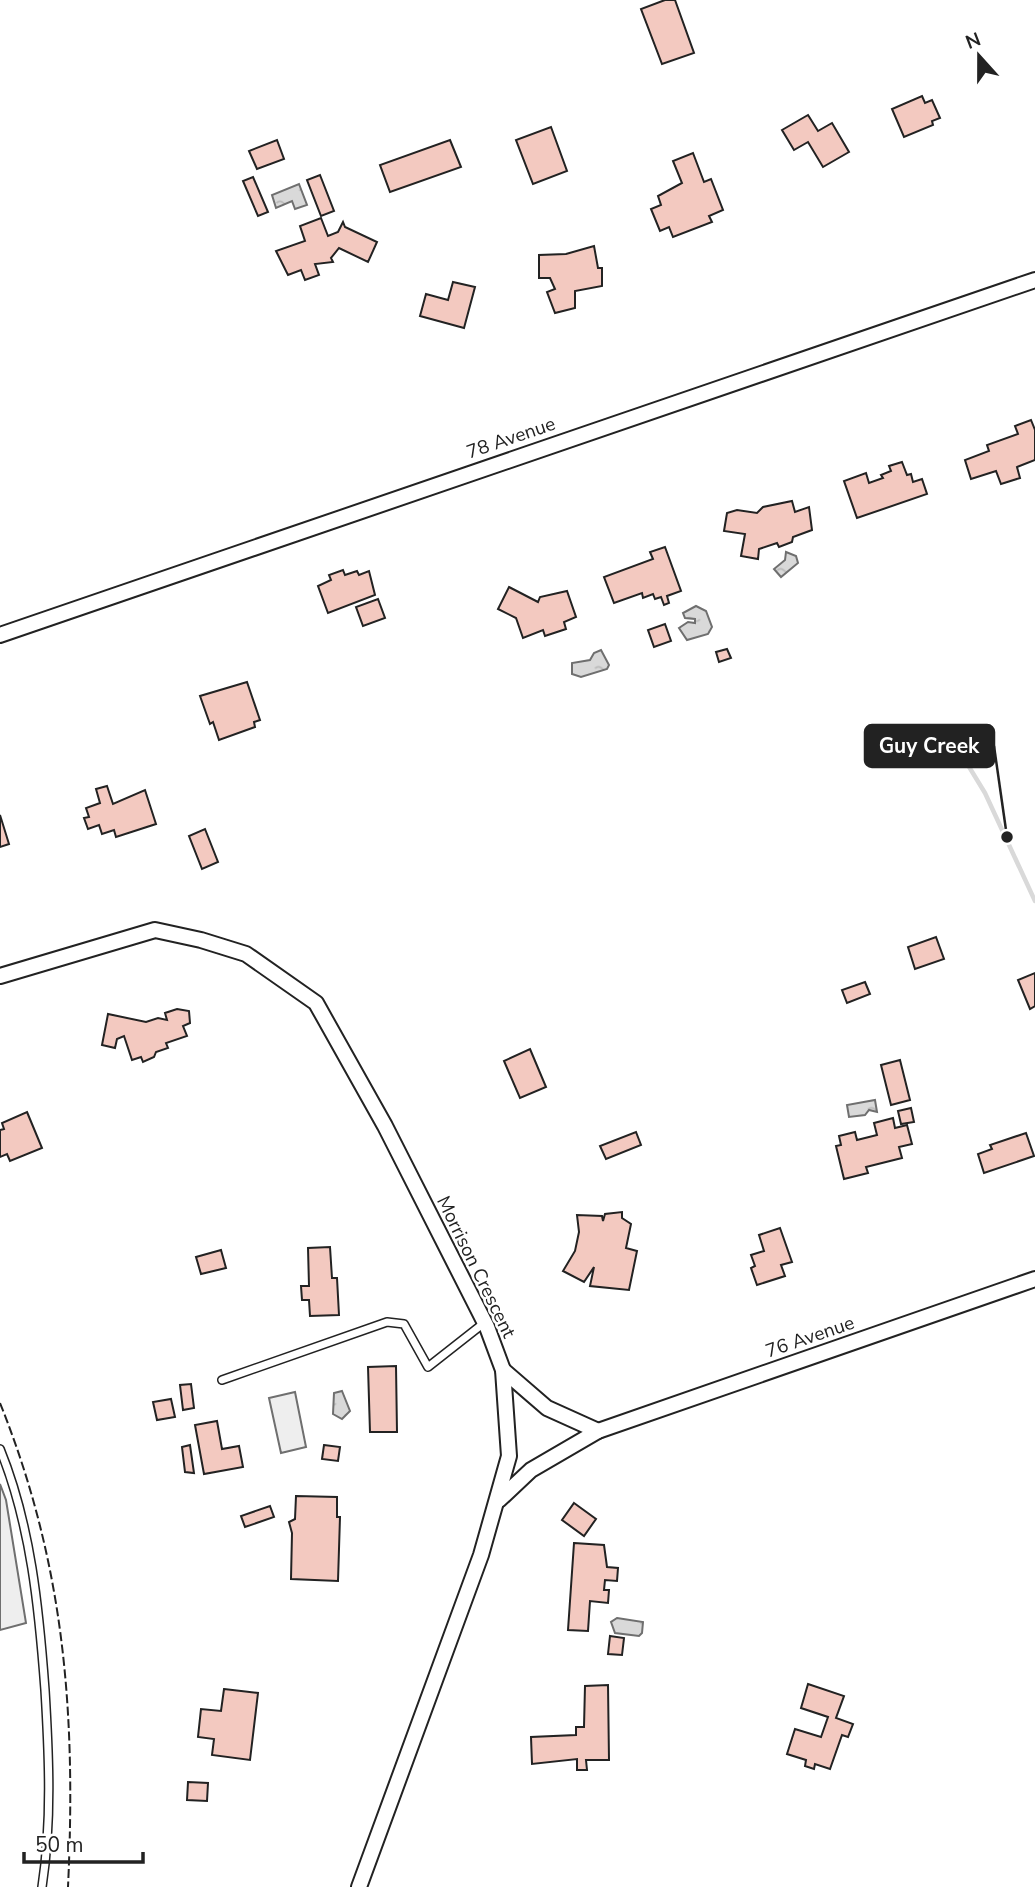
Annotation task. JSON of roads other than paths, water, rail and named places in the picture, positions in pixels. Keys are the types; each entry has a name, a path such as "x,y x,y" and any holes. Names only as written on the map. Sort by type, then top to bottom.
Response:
{"street":[{"name":"78 Avenue","path":"0,635 1035,281"},
{"name":"Morrison Crescent","path":"0,976 155,930 246,954 316,1003 385,1126 484,1323 503,1370 509,1456 499,1500 359,1887"},
{"name":"76 Avenue","path":"499,1500 531,1470 598,1431 1035,1279"},
{"path":"503,1370 547,1408 598,1431"}],"lane":[{"path":"222,1380 387,1322 404,1324 428,1367 484,1323"},
{"path":"0,1449 18,1500 40,1627 49,1764 49,1806 42,1887"}],"water":[{"path":"299,184 307,205 295,209 292,201 276,208 272,195"},
{"path":"786,552 796,556 798,563 781,577 774,569 785,560"},
{"path":"696,606 706,611 712,627 708,634 687,640 679,628 688,622 695,623 695,619 685,618 683,613"},
{"path":"601,650 609,665 607,669 581,677 572,674 572,663 590,660 594,653"},
{"path":"875,1100 877,1112 869,1110 865,1115 849,1117 847,1105"},
{"path":"342,1391 350,1411 342,1419 333,1414 334,1393"},
{"path":"617,1618 643,1622 642,1633 639,1636 615,1633 611,1622"}],"waterway":[{"path":"960,752 985,793 1035,901"}],"place":[{"name":"Guy Creek","path":"1007,837"}]}
